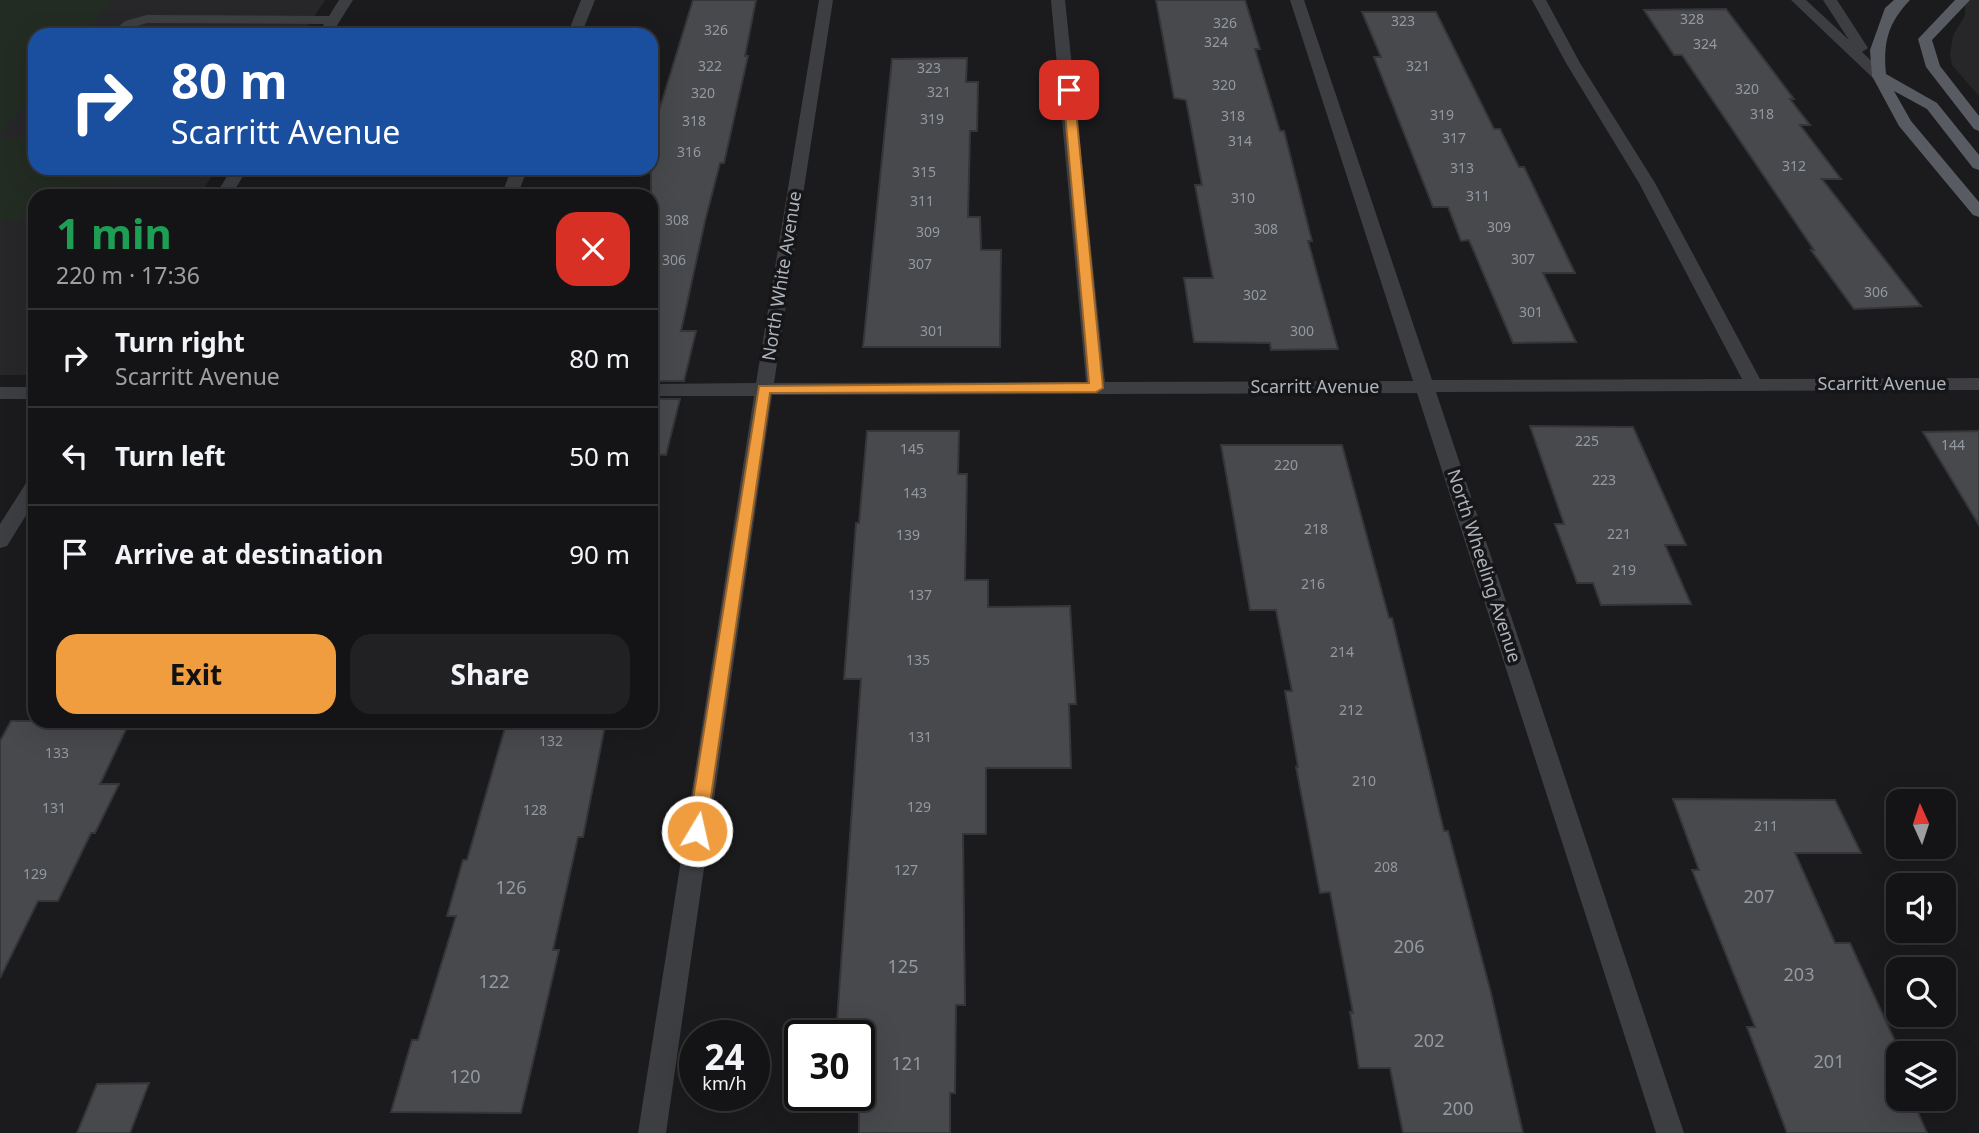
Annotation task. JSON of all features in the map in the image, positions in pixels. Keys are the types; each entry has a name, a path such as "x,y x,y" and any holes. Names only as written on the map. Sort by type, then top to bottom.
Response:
{"main road":[{"path":"1903,0 1892,8 1877,50 1880,76 1904,123 1979,212"},
{"path":"1963,0 1925,39 1933,67 1979,126"},
{"path":"1880,76 1931,106 1979,165"}],"street":[{"path":"329,28 346,0"},
{"path":"577,28 588,0"},
{"name":"North White Avenue","path":"652,1133 764,389 826,0"},
{"path":"1058,0 1096,388"},
{"name":"North Wheeling Avenue","path":"1297,0 1670,1133"},
{"path":"1539,0 1573,63 1647,183 1754,385"},
{"path":"1798,0 1880,76"},
{"path":"1830,0 1880,76"},
{"path":"121,28 133,21 147,19 334,20"},
{"path":"261,28 267,19"},
{"name":"Scarritt Avenue","path":"658,390 1979,384"},
{"path":"0,393 28,393"},
{"path":"0,541 28,496"}],"shaded area":[{"path":"0,0 325,0 307,28 28,28 28,175 212,175 204,189 28,189 28,375 0,375"},
{"path":"0,0 111,0 88,28 28,28 28,100 0,135"},
{"path":"1979,0 1979,96 1952,65 1950,55 1953,36 1965,15 1965,3"},
{"path":"0,137 28,137 28,175 160,175 156,182 83,183 78,189 28,189 28,220 0,221"}],"building":[{"path":"693,0 756,0 745,56 748,56 724,163 720,163 705,221 681,331 696,331 684,381 658,381 658,189 651,189 651,175 658,175 658,114"},
{"path":"1156,0 1245,0 1260,49 1255,49 1280,131 1284,131 1312,241 1308,241 1338,349 1271,350 1270,343 1194,342 1184,278 1213,278 1195,185 1202,185 1186,100 1174,98"},
{"path":"1726,9 1794,99 1790,99 1810,125 1800,125 1841,179 1822,179 1921,306 1854,309 1811,250 1814,250 1682,55 1674,55 1644,10"},
{"path":"1362,12 1436,12 1494,129 1500,129 1519,167 1524,167 1575,273 1543,273 1576,342 1513,343 1469,240 1461,241 1448,207 1433,207 1374,57 1381,57"},
{"path":"967,58 966,82 978,82 977,131 970,131 968,217 980,217 981,250 1001,250 1000,347 863,347 892,59"},
{"path":"658,399 680,399 666,455 658,454"},
{"path":"1530,426 1633,427 1686,545 1665,545 1691,604 1601,605 1593,583 1577,583 1555,524 1564,524"},
{"path":"867,431 959,431 958,474 967,474 965,580 988,580 988,607 1070,606 1076,704 1069,704 1071,768 986,768 986,834 963,834 965,1005 956,1005 955,1093 950,1093 950,1133 859,1133 859,1111 875,1111 875,1020 837,1020 861,679 844,679 856,523 859,523"},
{"path":"1979,431 1979,525 1923,432"},
{"path":"1221,445 1342,445 1389,618 1392,618 1444,831 1448,831 1491,993 1523,1133 1403,1133 1390,1068 1359,1068 1350,1012 1353,1013 1330,892 1320,893 1296,767 1285,691 1292,691 1276,610 1250,610"},
{"path":"11,721 28,721 28,728 127,728 100,784 119,784 95,833 91,833 58,901 38,901 0,978 0,741"},
{"path":"505,728 605,728 583,837 578,837 553,950 559,950 521,1113 391,1112 412,1040 418,1040 456,916 447,916 463,860 467,860"},
{"path":"1673,799 1835,800 1861,853 1795,853 1835,943 1850,943 1886,1021 1886,1027 1889,1027 1895,1041 1886,1041 1886,1111 1917,1111 1927,1133 1787,1133 1747,1027 1755,1027 1692,870 1699,870"},
{"path":"149,1083 130,1133 77,1133 97,1084"}],"route":[{"path":"697,831 764,389 1096,388 1069,90"}]}
